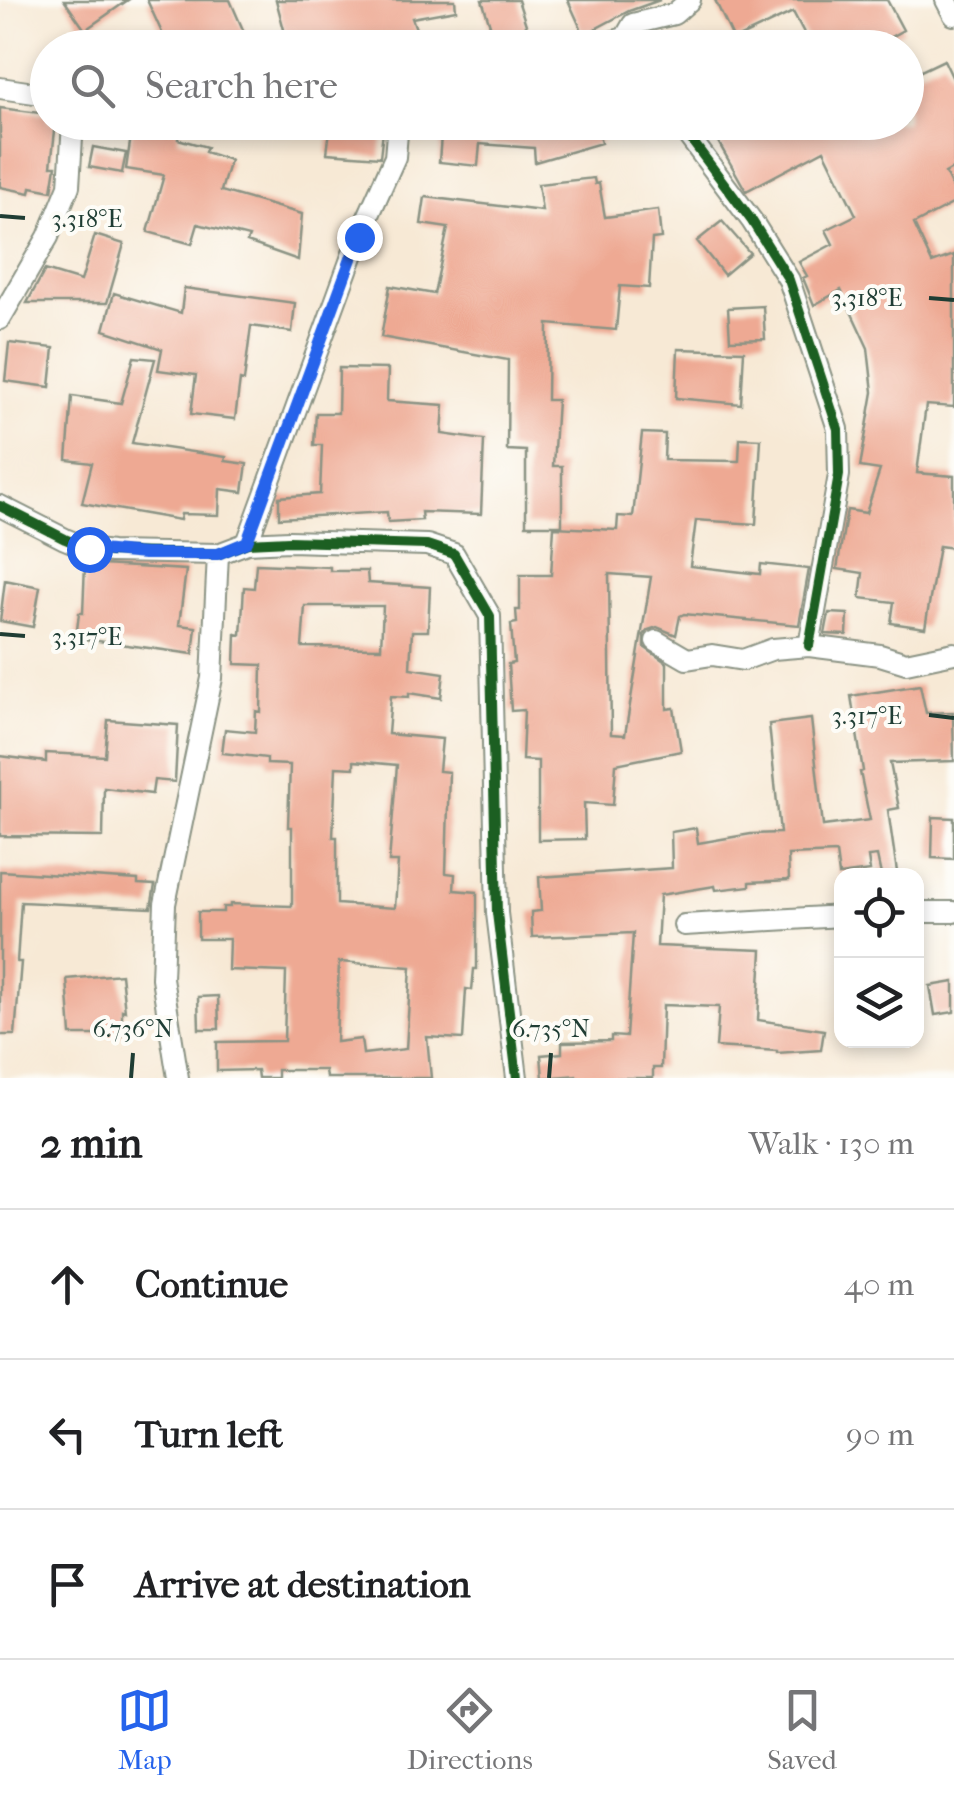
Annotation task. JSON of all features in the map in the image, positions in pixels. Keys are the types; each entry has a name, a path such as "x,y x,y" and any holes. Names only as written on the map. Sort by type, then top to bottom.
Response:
{"street":[{"path":"630,30 633,24 674,14 690,0"},
{"path":"946,0 954,16"},
{"path":"0,88 30,92"},
{"path":"0,319 48,237 69,186 73,140"},
{"path":"247,542 359,237 395,157 396,140"},
{"path":"691,140 752,222 788,280 838,429 839,475 809,646"},
{"path":"0,506 89,549 218,554 247,542 427,545 454,554 490,616 498,913 518,1078"},
{"path":"178,1078 162,978 165,904 212,678 218,554"},
{"path":"656,642 686,659 712,655 743,660 774,649 809,646 880,655 906,663 954,653"},
{"path":"924,912 954,912"},
{"path":"684,925 834,916"}],"building":[{"path":"64,0 128,0 85,30"},
{"path":"147,0 230,0 243,30 161,30"},
{"path":"276,0 455,0 456,10 412,18 416,30 284,30"},
{"path":"482,0 518,0 528,30 492,30"},
{"path":"568,0 660,0 593,30 582,30"},
{"path":"715,0 887,0 903,30 802,30 793,12 755,30 729,30"},
{"path":"944,60 954,81 954,168 945,173 954,191 954,203 914,224 932,263 954,255 954,407 926,405 917,473 954,476 954,548 939,546 925,628 891,623 894,602 860,598 863,573 837,569 847,510 866,513 880,470 860,467 873,392 868,348 841,290 814,305 799,262 833,244 826,230 856,215 824,150 746,191 717,140 924,140 924,69"},
{"path":"0,108 30,112 30,140 54,140 51,166 56,166 52,191 31,187 30,193 0,187"},
{"path":"130,140 182,140 207,147 205,152 230,160 221,191 302,214 298,260 247,242 249,237 198,224 192,244 148,232 164,175 126,169"},
{"path":"329,140 382,140 380,157 327,153"},
{"path":"441,140 601,143 535,162 534,148 480,144 478,166 439,162"},
{"path":"93,147 126,153 122,173 89,167"},
{"path":"594,178 595,184 599,183 605,217 658,210 661,238 652,239 649,288 620,286 616,330 548,324 547,400 557,400 553,466 562,466 562,525 526,525 526,451 507,450 508,360 381,337 390,286 434,294 448,228 421,224 425,197 542,211 538,184"},
{"path":"722,221 750,253 724,275 697,241"},
{"path":"95,235 124,244 107,303 27,303 45,270 81,281"},
{"path":"184,288 295,303 292,332 251,326 235,419 191,414 196,375 158,370 162,349 104,330 114,293 181,313"},
{"path":"763,306 765,339 730,340 728,308"},
{"path":"9,343 54,348 50,387 5,381"},
{"path":"678,349 744,351 741,404 676,398"},
{"path":"134,357 155,359 132,443 226,457 225,461 247,464 243,492 220,489 219,515 181,514 180,520 82,503 92,463 67,460 72,396 121,403"},
{"path":"339,368 388,369 387,401 444,405 442,434 484,440 481,514 421,512 422,520 388,522 387,512 279,518 279,497 320,494 322,445 314,445 316,413 338,413"},
{"path":"642,433 665,434 664,460 739,461 740,438 761,439 756,524 696,520 690,566 760,574 761,564 809,569 799,625 684,614 680,616 676,635 657,627 648,630 644,647 667,663 667,709 674,708 681,751 616,764 613,805 584,803 585,839 538,840 538,761 522,760 524,710 511,711 508,664 514,663 511,624 517,623 516,610 520,610 520,575 551,575 554,527 617,530 618,516 633,517","holes":["609,574 651,577 625,735 611,734"]},
{"path":"85,564 186,570 179,625 196,627 193,654 76,638 79,613 83,613"},
{"path":"256,564 367,571 368,583 430,587 428,631 412,631 410,668 444,673 441,698 409,693 409,697 391,696 388,734 442,739 439,771 449,772 446,873 455,874 454,890 477,892 477,969 472,990 466,989 463,1039 427,1037 431,1078 326,1078 325,1070 277,1070 277,1078 258,1078 257,1070 217,1071 217,1042 284,1041 286,972 228,970 229,939 198,939 198,912 223,912 223,907 230,904 292,906 290,765 267,764 267,758 222,753 225,729 255,732 256,711 261,712 262,665 235,664 244,587 254,588","holes":["305,606 383,606 381,648 302,647","354,761 397,765 389,862 398,862 395,908 337,904 337,837 333,837 336,767 354,768","339,962 411,967 406,1049 363,1054 361,1039 336,1042"]},
{"path":"5,580 40,587 33,627 0,621"},
{"path":"829,613 848,614 847,635 825,634"},
{"path":"920,685 926,713 953,712 954,761 890,763 899,808 888,810 896,868 880,868 877,856 868,857 870,868 838,868 836,853 788,855 789,880 660,895 657,946 762,950 758,1020 824,1030 821,1050 777,1053 716,1047 719,1007 663,1005 661,1068 653,1068 653,1078 543,1078 541,1055 562,1053 562,1042 626,1037 633,933 532,937 531,912 541,911 539,877 672,868 671,832 696,828 698,843 780,833 769,724 811,719 823,826 870,820 851,696"},
{"path":"108,720 178,725 175,782 154,780 152,794 104,788 103,837 0,836 0,756 46,762 46,753 105,756"},
{"path":"933,817 954,818 954,859 932,858"},
{"path":"0,871 138,880 138,884 155,885 151,908 21,902 15,1035 0,1035"},
{"path":"121,974 125,1011 122,1010 122,1035 71,1035 67,979"},
{"path":"954,982 954,1012 935,1015 930,986"},
{"path":"218,996 219,1029 199,1029 198,997"}],"cycle path":[{"path":"691,140 752,221 789,280 838,429 839,475 809,646"},
{"path":"0,506 89,549 111,552 218,554 247,543 289,541 427,545 454,554 490,616 497,913 517,1078"}],"route":[{"path":"89,549 218,554 247,542 359,237"}]}
